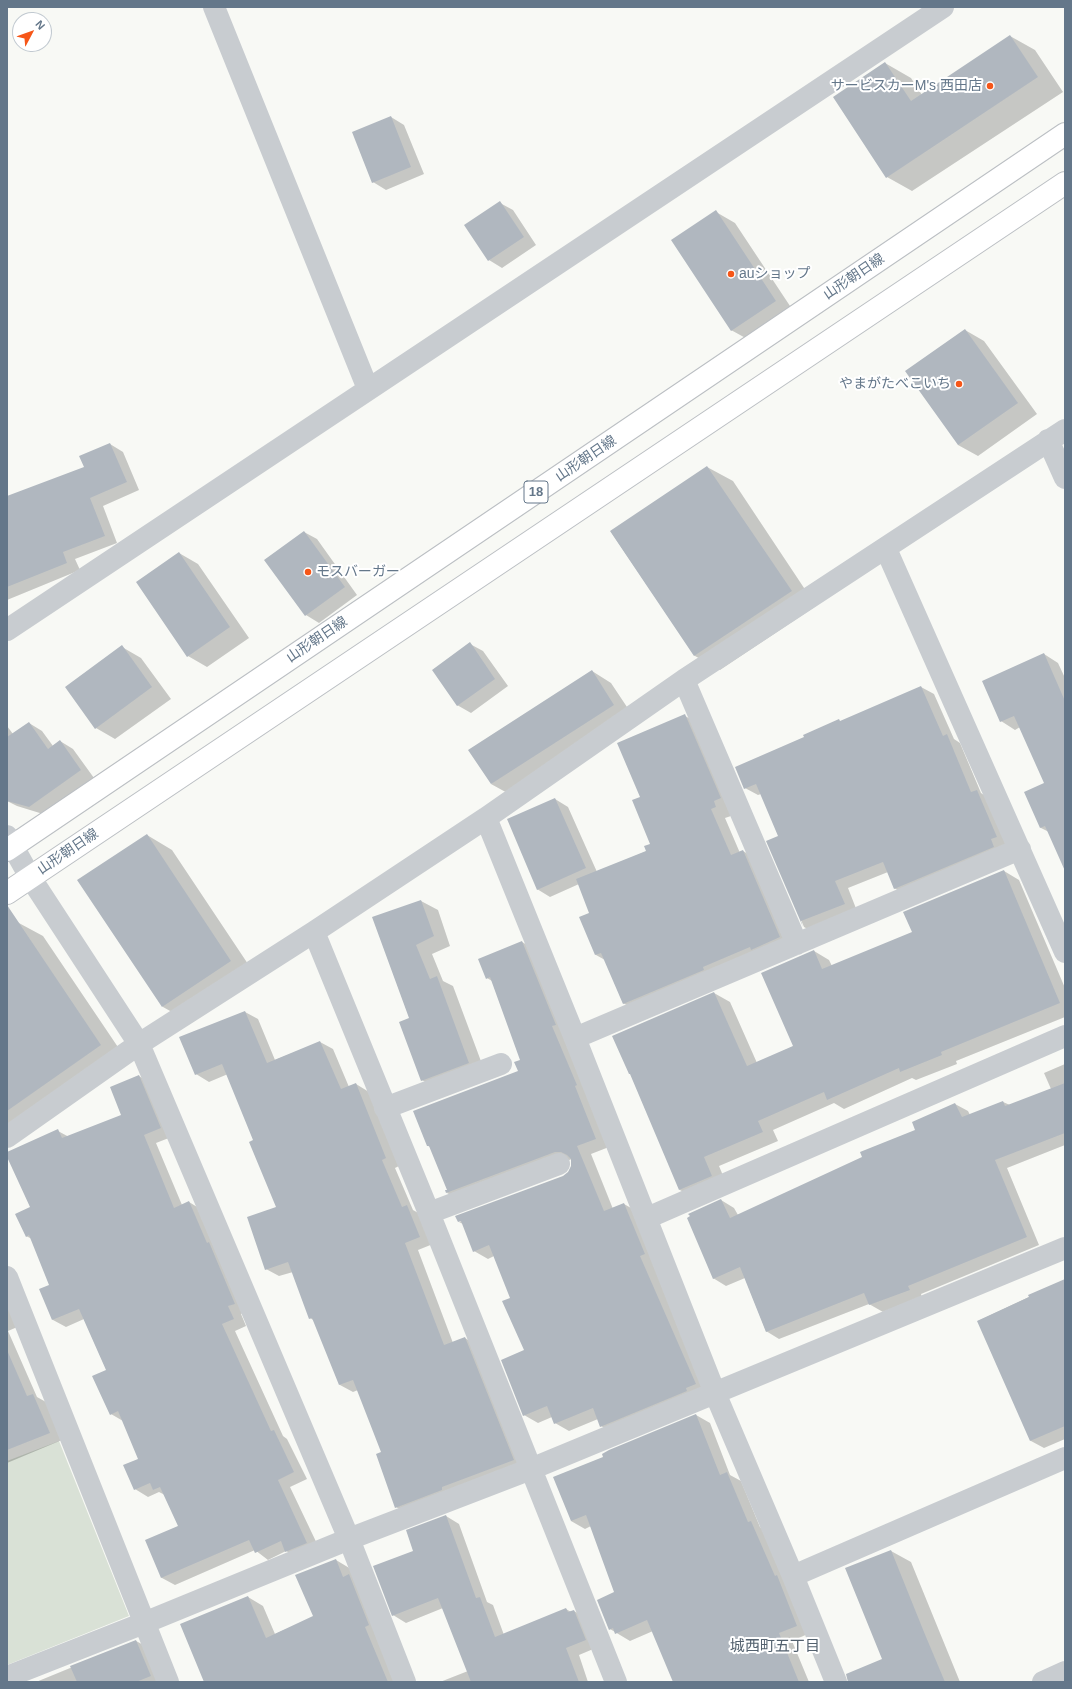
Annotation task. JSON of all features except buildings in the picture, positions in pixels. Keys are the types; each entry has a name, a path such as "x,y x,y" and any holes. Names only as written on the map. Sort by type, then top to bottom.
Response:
{"main road":[{"name":"山形朝日線","path":"9,844 1065,134"},
{"name":"山形朝日線","path":"7,893 1065,183"}],"street":[{"path":"214,7 368,389"},
{"path":"7,630 942,7"},
{"path":"7,1137 140,1044 314,932 486,818 684,680 886,549 1056,435 1065,478"},
{"path":"886,549 1065,952"},
{"path":"684,680 797,944"},
{"path":"486,818 575,1038 715,1393 793,1576 836,1682"},
{"path":"9,844 140,1044 349,1539 406,1682"},
{"path":"575,1038 1020,849"},
{"path":"314,932 616,1682"},
{"path":"646,1218 1065,1036"},
{"path":"385,1108 501,1064"},
{"path":"428,1213 559,1164"},
{"path":"7,1676 144,1623 349,1539 531,1469 1065,1248"},
{"path":"7,1277 168,1682"},
{"path":"793,1576 1065,1458"},
{"path":"1043,1682 1065,1672"}],"shaded area":[{"path":"59,1441 129,1616 7,1665 7,1461"}],"place":[{"name":"サービスカーM's 西田店","path":"990,86"},
{"name":"auショップ","path":"731,274"},
{"name":"やまがたべこいち","path":"959,384"},
{"name":"モスバーガー","path":"308,572"}],"district":[{"name":"城西町五丁目","path":"775,1647"}]}
